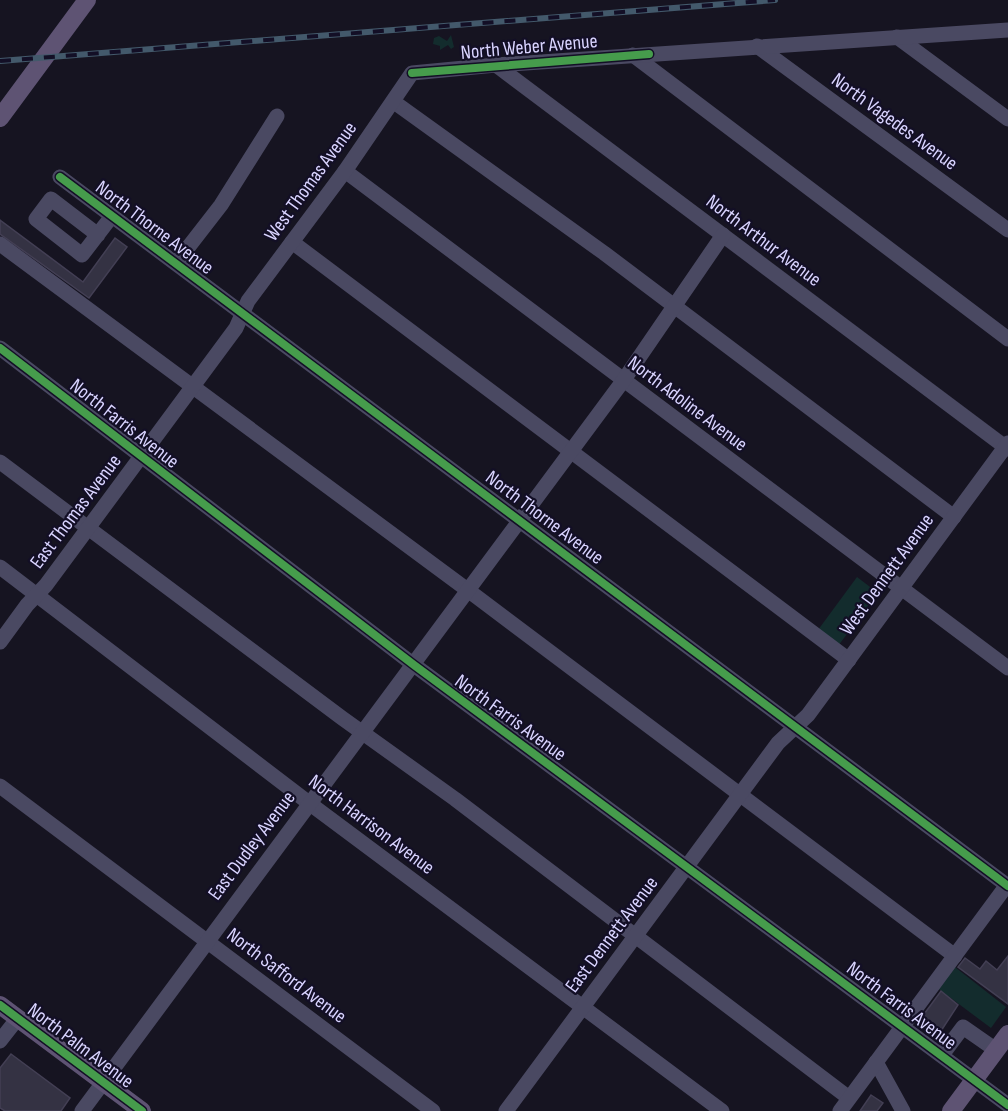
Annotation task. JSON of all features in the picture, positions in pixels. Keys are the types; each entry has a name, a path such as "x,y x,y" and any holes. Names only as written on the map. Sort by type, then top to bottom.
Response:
{"main road":[{"path":"0,118 87,0"},
{"name":"North Palm Avenue","path":"0,1005 142,1111"},
{"path":"951,1111 1008,1034"}],"street":[{"name":"North Weber Avenue","path":"412,73 757,46 1008,30"},
{"path":"897,37 1008,119"},
{"name":"North Vagedes Avenue","path":"757,46 1008,231"},
{"path":"633,55 1008,339"},
{"name":"North Arthur Avenue","path":"496,65 1007,447"},
{"name":"West Thomas Avenue","path":"242,314 248,301 345,171 412,73"},
{"path":"394,102 674,306 954,517"},
{"path":"176,263 221,205 276,116"},
{"name":"North Adoline Avenue","path":"345,171 1008,668"},
{"name":"North Thorne Avenue","path":"60,177 1007,886"},
{"path":"98,235 112,216"},
{"name":"East Dudley Avenue","path":"82,1111 206,940 414,665 519,519 623,381 723,236"},
{"path":"292,242 849,660"},
{"path":"0,244 955,956"},
{"name":"East Thomas Avenue","path":"0,642 192,387 236,327 242,314"},
{"name":"North Farris Avenue","path":"0,348 414,665 1008,1105"},
{"name":"West Dennett Avenue","path":"795,727 808,715 1007,447"},
{"path":"0,462 455,799 849,1098"},
{"name":"North Harrison Avenue","path":"0,567 309,803 722,1111"},
{"name":"East Dennett Avenue","path":"506,1111 778,742 795,727"},
{"name":"North Safford Avenue","path":"0,786 433,1111"},
{"path":"840,1111 1007,886"},
{"path":"0,1041 18,1018"},
{"path":"942,1055 963,1027 996,1050"},
{"path":"876,1062 903,1111"}],"green space":[{"path":"451,35 454,47 451,49 448,45 440,50 440,46 433,44 434,38 439,36 447,41"},
{"path":"857,577 878,593 838,646 818,630"},
{"path":"951,964 1006,1007 991,1028 936,987"}],"building":[{"path":"0,220 83,282 115,238 127,247 89,298 0,234"},
{"path":"1008,956 1008,1004 958,967 965,958 980,969 986,961 997,970"},
{"path":"941,991 958,1005 939,1034 922,1017"},
{"path":"11,1054 70,1098 61,1111 5,1111 0,1108 0,1068"},
{"path":"871,1095 883,1103 877,1111 860,1111"}],"railway":[{"path":"0,61 775,0"}],"cycle path":[{"path":"412,73 649,54"},
{"path":"60,177 1008,886"},
{"path":"0,348 414,665 1008,1105"},
{"path":"0,1005 142,1111"}]}
